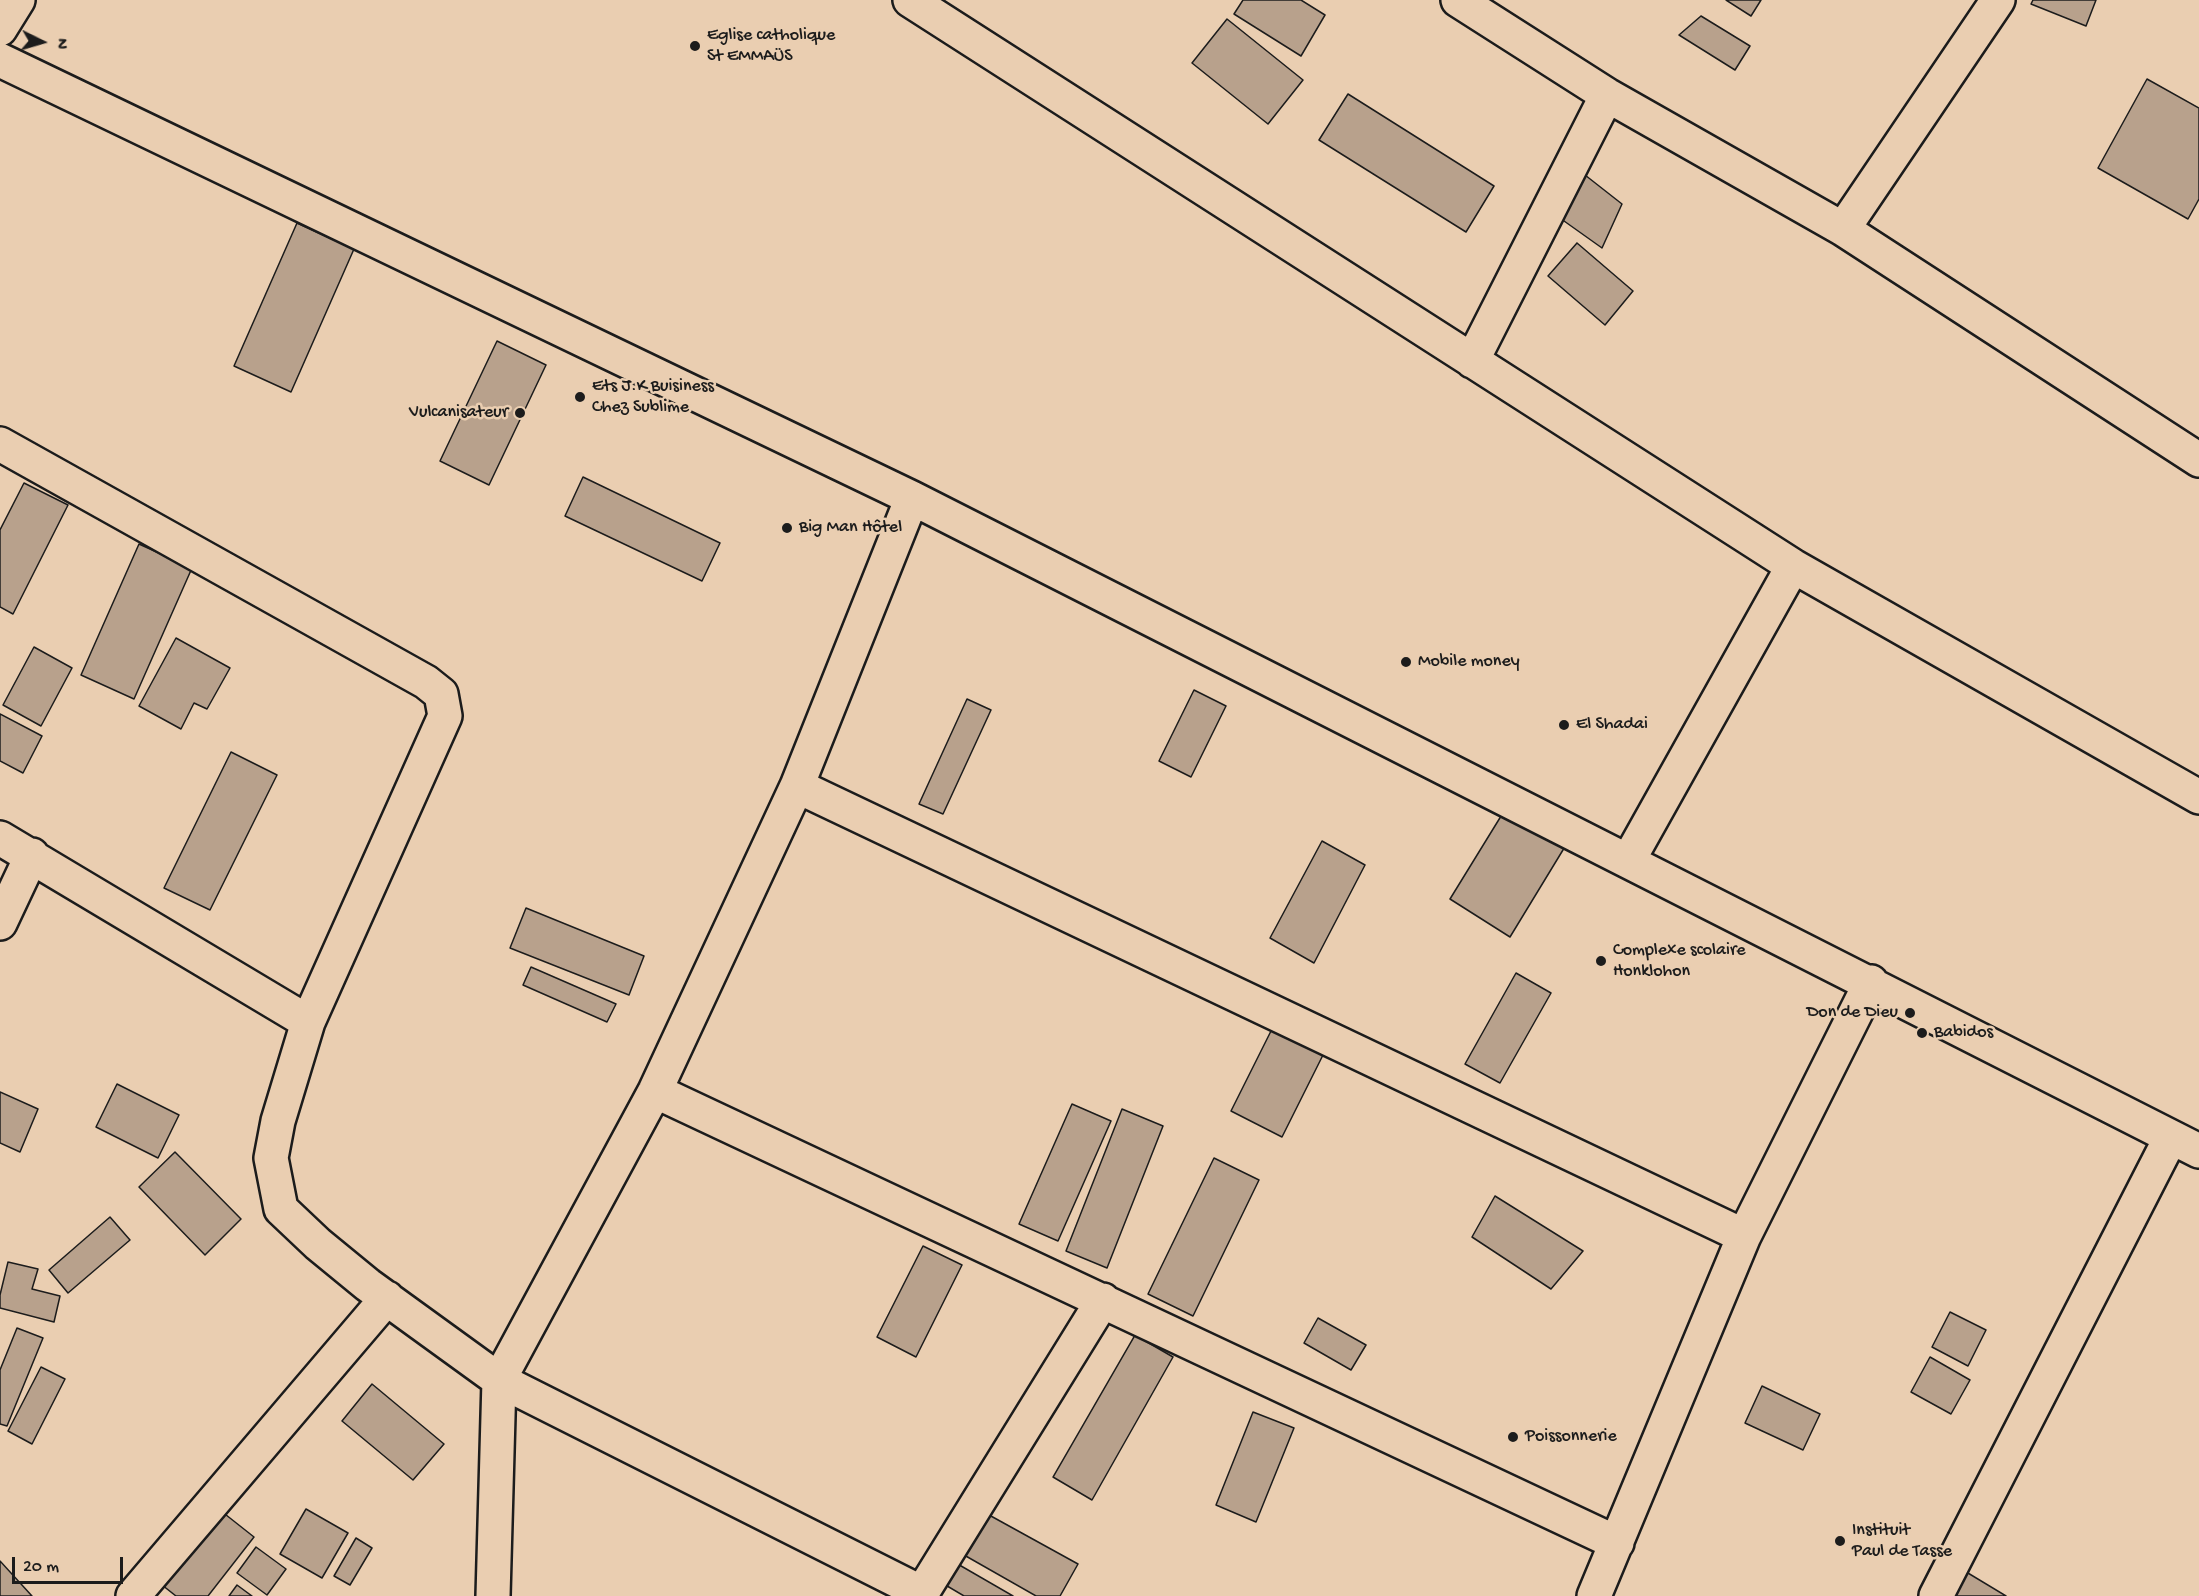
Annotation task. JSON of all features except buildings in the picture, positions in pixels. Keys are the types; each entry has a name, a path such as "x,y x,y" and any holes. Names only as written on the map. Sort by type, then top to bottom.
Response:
{"street":[{"path":"0,29 18,0"},
{"path":"910,0 1793,566 2199,797"},
{"path":"1458,0 1607,95 1843,229 2199,460"},
{"path":"1843,229 1998,0"},
{"path":"0,60 912,498 1628,861 1872,982 2185,1144 1936,1596"},
{"path":"1472,361 1607,95"},
{"path":"0,444 426,682 441,694 444,716 308,1022 278,1121 271,1158 281,1209 318,1244 387,1298 499,1380 921,1595 1102,1300"},
{"path":"493,1596 499,1380 656,1091 797,786 912,498"},
{"path":"1628,861 1793,566"},
{"path":"797,786 1744,1236"},
{"path":"0,837 308,1022"},
{"path":"0,923 32,855"},
{"path":"1594,1596 1744,1236 1872,982"},
{"path":"656,1091 1617,1543"},
{"path":"134,1596 387,1298"}],"place":[{"name":"Eglise catholique St EMMAÜS","path":"695,46"},
{"name":"Ets J.K Buisiness Chez Sublime","path":"580,397"},
{"name":"Vulcanisateur","path":"520,413"},
{"name":"Big Man Hôtel","path":"787,528"},
{"name":"Mobile money","path":"1406,662"},
{"name":"El Shadai","path":"1564,725"},
{"name":"Complexe scolaire Honklohon","path":"1601,961"},
{"name":"Don de Dieu","path":"1910,1013"},
{"name":"Babidos","path":"1922,1033"},
{"name":"Poissonnerie","path":"1513,1437"},
{"name":"Instituit Paul de Tasse","path":"1840,1541"}]}
